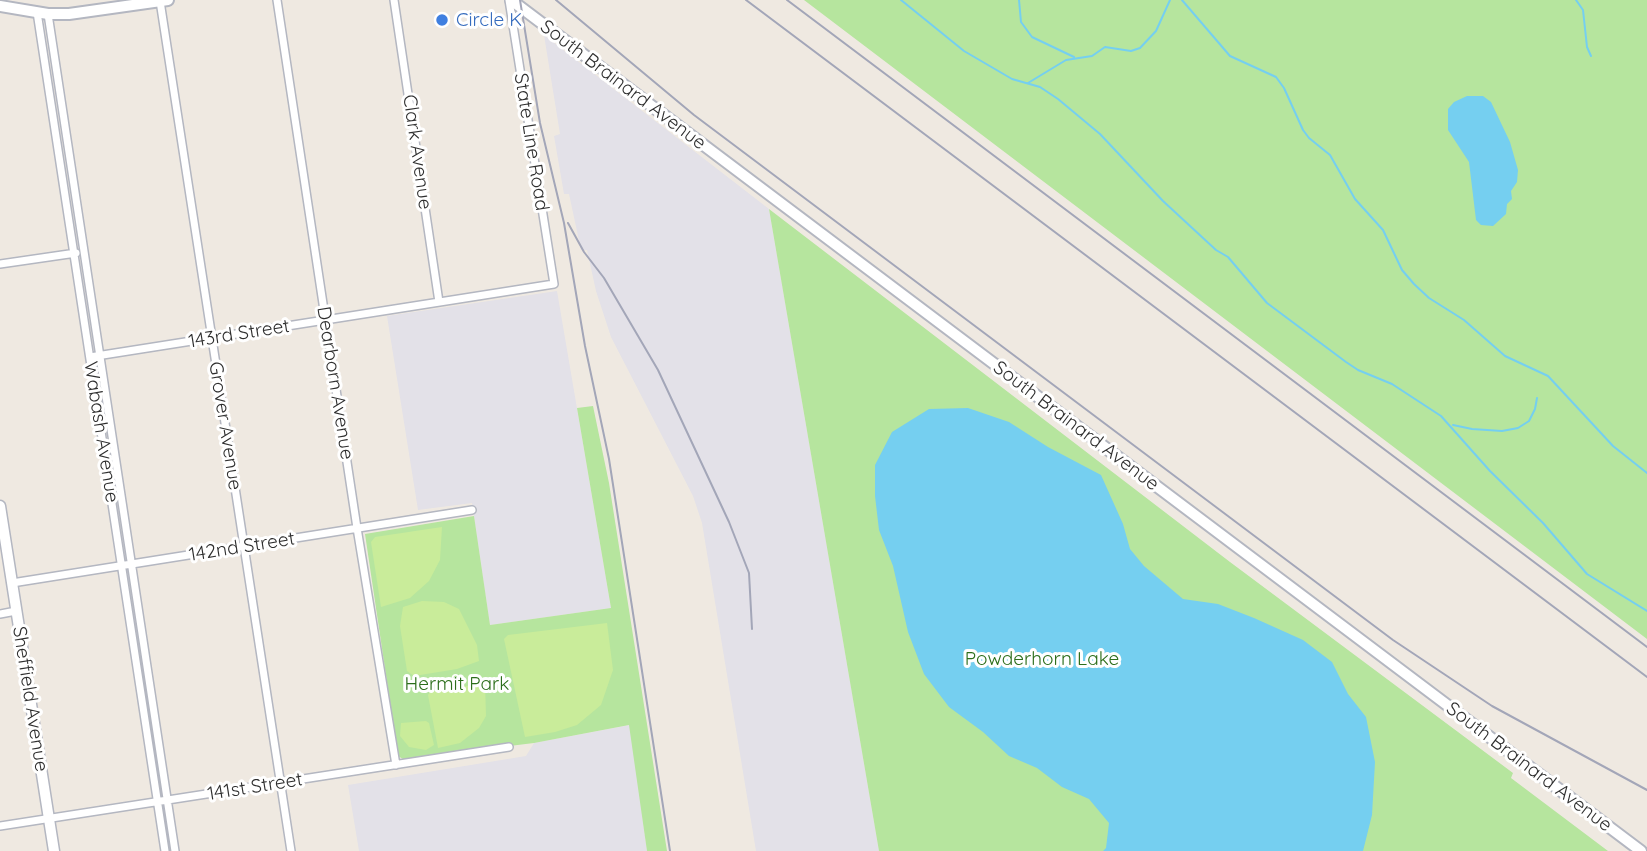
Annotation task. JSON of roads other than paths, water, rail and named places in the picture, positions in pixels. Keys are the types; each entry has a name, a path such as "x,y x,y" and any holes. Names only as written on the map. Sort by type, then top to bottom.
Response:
{"main road":[{"name":"South Brainard Avenue","path":"510,0 1641,851"},
{"path":"0,6 42,13 81,13 164,1"}],"street":[{"name":"Dearborn Avenue","path":"277,0 357,528 396,765"},
{"name":"State Line Road","path":"510,0 554,284"},
{"name":"Grover Avenue","path":"164,1 211,338 291,851"},
{"name":"Clark Avenue","path":"394,1 439,302"},
{"name":"Wabash Avenue","path":"42,13 100,355 175,851"},
{"name":"Wabash Avenue","path":"42,13 74,253 166,851"},
{"path":"0,264 83,252"},
{"name":"143rd Street","path":"90,357 554,284"},
{"name":"Sheffield Avenue","path":"0,506 54,851"},
{"name":"142nd Street","path":"12,583 472,510"},
{"path":"0,614 16,611"},
{"name":"141st Street","path":"0,826 509,747"}],"water":[{"path":"1467,96 1483,96 1491,102 1510,142 1518,170 1517,182 1511,191 1512,199 1507,204 1506,214 1493,226 1481,225 1476,220 1469,162 1448,130 1448,109 1454,102"},
{"name":"Powderhorn Lake","path":"968,408 1009,422 1048,447 1101,475 1123,524 1130,549 1144,566 1183,599 1218,604 1254,618 1303,640 1332,662 1348,694 1366,717 1375,762 1372,815 1363,851 1103,851 1106,848 1109,823 1089,799 1062,787 1037,768 1009,756 983,732 949,707 924,674 908,632 893,566 879,530 875,465 892,432 929,409"}],"waterway":[{"path":"901,0 964,51 1012,79 1040,87 1058,99 1100,134 1163,201 1216,250 1228,257 1267,303 1358,370 1392,384 1441,416 1490,471 1543,523 1587,574 1647,611"},
{"path":"1019,0 1021,22 1032,37 1074,57"},
{"path":"1028,83 1066,60 1092,56 1105,47 1131,51 1140,48 1156,31 1170,0"},
{"path":"1182,0 1230,56 1276,77 1284,88 1303,130 1330,155 1355,199 1383,230 1402,270 1414,284 1429,298 1464,320 1505,356 1548,376 1613,446 1647,473"},
{"path":"1576,0 1583,10 1587,47 1591,56"},
{"path":"1453,425 1502,431 1518,428 1529,421 1537,398"}],"railway":[{"path":"520,0 540,123 564,223 585,346 609,459 670,851"},
{"path":"556,0 694,115 1393,640 1492,706 1647,790"},
{"path":"746,0 1647,677"},
{"path":"787,0 1647,647"},
{"path":"568,223 658,370 729,522 749,573 752,629"}],"place":[{"name":"Circle K","path":"442,20"}],"park label":[{"name":"Hermit Park","path":"457,684"}]}
